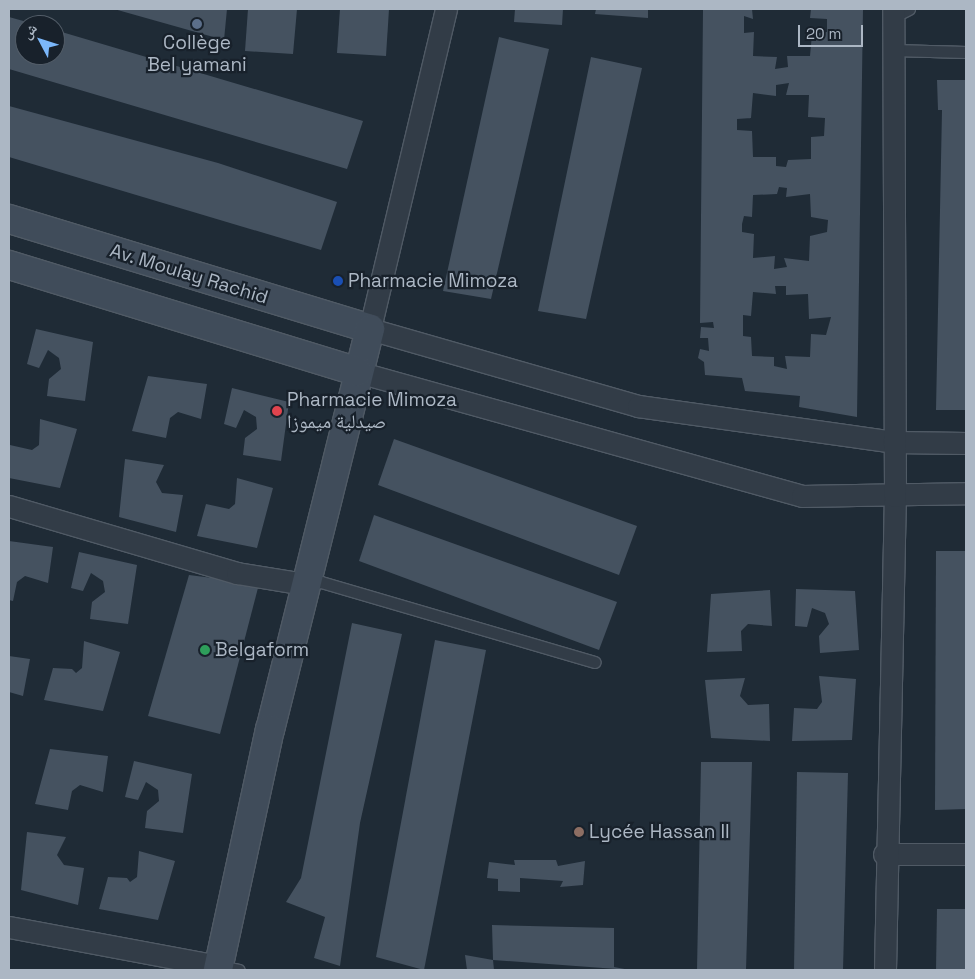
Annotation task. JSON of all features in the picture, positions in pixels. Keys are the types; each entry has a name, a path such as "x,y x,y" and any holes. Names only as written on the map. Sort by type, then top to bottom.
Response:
{"street":[{"path":"9,927 225,969 305,584 370,329 446,9"},
{"path":"885,970 884,854 894,496 893,50 898,11"},
{"name":"Av. Moulay Rachid","path":"9,219 370,329"},
{"path":"9,265 358,372 802,496 894,496 966,493"},
{"path":"370,329 638,406 893,442 966,443"},
{"path":"9,506 227,571 305,584"},
{"path":"884,854 966,854"}],"lane":[{"path":"893,50 966,52"},
{"path":"305,584 320,582 594,662"}],"building":[{"name":"Collège Bel yamani","path":"114,9 227,9 224,40"},
{"path":"248,9 297,9 293,54 245,51"},
{"path":"340,9 389,9 386,56 337,53"},
{"path":"515,9 563,9 562,25 514,22"},
{"path":"596,9 648,9 648,18 595,14"},
{"path":"703,9 752,9 753,19 744,16 744,33 754,32 753,56 777,57 775,69 788,67 787,56 810,56 812,34 827,32 827,19 810,18 811,9 863,9 857,417 799,407 800,396 745,391 742,378 705,375 704,362 698,358 700,349 709,351 708,338 700,338 701,327 714,328 713,322 700,323","holes":["789,83 786,95 809,95 808,117 825,118 824,136 811,137 811,159 788,160 786,167 776,166 776,157 753,157 752,131 737,130 737,119 751,118 753,93 776,96 776,85","779,187 787,188 786,197 810,194 811,217 828,220 827,232 810,236 809,261 784,258 787,267 774,269 775,256 753,258 754,234 742,232 742,224 744,216 752,217 753,195 777,194","775,286 786,286 786,295 808,294 809,319 831,317 826,335 811,334 810,357 785,356 787,369 774,366 774,357 752,356 751,337 743,336 743,315 751,316 753,292 776,294"]},
{"path":"9,17 15,19 15,65 65,65 65,33 363,121 347,169 9,69"},
{"path":"499,37 549,49 491,299 443,291"},
{"path":"591,57 642,68 586,319 538,311"},
{"path":"937,80 966,80 966,410 936,410 942,110 938,110"},
{"path":"9,106 218,163 337,202 321,250 9,157"},
{"path":"36,329 93,342 85,401 47,396 49,379 61,369 59,358 48,350 39,368 27,364"},
{"path":"148,376 207,384 201,419 178,412 170,418 166,438 132,431"},
{"path":"232,388 289,402 281,461 243,455 245,438 257,429 256,417 244,410 236,428 224,424"},
{"path":"40,419 77,429 60,488 9,478 10,445 32,450 39,445"},
{"path":"394,439 637,526 619,575 378,485"},
{"path":"125,459 164,465 156,482 162,493 183,495 176,532 119,517"},
{"path":"237,478 273,488 257,548 197,536 206,504 229,509 235,504"},
{"path":"374,515 617,602 599,650 359,561"},
{"path":"9,541 53,547 48,583 25,576 17,582 13,601 9,600"},
{"path":"936,551 966,551 966,809 935,810"},
{"path":"79,552 137,565 128,624 90,619 92,602 105,592 103,581 91,573 83,591 71,588"},
{"name":"Belgaform","path":"189,575 259,584 220,734 148,716"},
{"path":"796,589 855,591 859,650 820,653 819,636 829,624 825,613 812,608 807,627 795,626"},
{"path":"770,590 772,626 748,624 741,631 742,651 707,652 711,594"},
{"path":"352,623 402,634 360,823 340,966 314,958 325,917 286,902 301,878"},
{"path":"435,640 486,650 424,970 376,957"},
{"path":"84,641 120,652 103,711 44,700 53,668 72,669 76,673 82,668"},
{"path":"9,656 30,659 23,696 9,692"},
{"path":"819,676 856,679 852,740 792,741 794,708 817,709 822,702"},
{"path":"745,678 740,696 748,705 769,704 770,741 711,738 705,680"},
{"path":"50,749 108,756 103,792 80,785 72,791 68,810 35,804"},
{"path":"134,761 192,774 183,833 145,828 147,811 159,801 158,790 146,782 138,800 125,797"},
{"path":"701,762 752,762 746,970 697,970"},
{"path":"797,772 848,773 843,970 794,970"},
{"path":"27,832 66,837 57,855 64,865 84,868 78,905 21,890"},
{"path":"139,851 175,861 158,920 99,909 108,877 127,878 130,882 137,877"},
{"path":"514,860 556,860 558,866 585,861 583,885 560,887 563,881 520,878 520,892 498,891 498,879 487,878 489,862 515,865"},
{"path":"937,909 966,909 966,970 936,970"},
{"path":"492,925 614,928 614,967 630,970 493,960"},
{"path":"465,955 493,960 494,970 467,970"}],"place":[{"name":"Collège Bel yamani","path":"197,24"},
{"name":"Pharmacie Mimoza","path":"338,281"},
{"name":"Pharmacie Mimoza صيدلية ميموزا","path":"277,411"},
{"name":"Belgaform","path":"205,650"},
{"name":"Lycée Hassan II","path":"579,832"}]}
